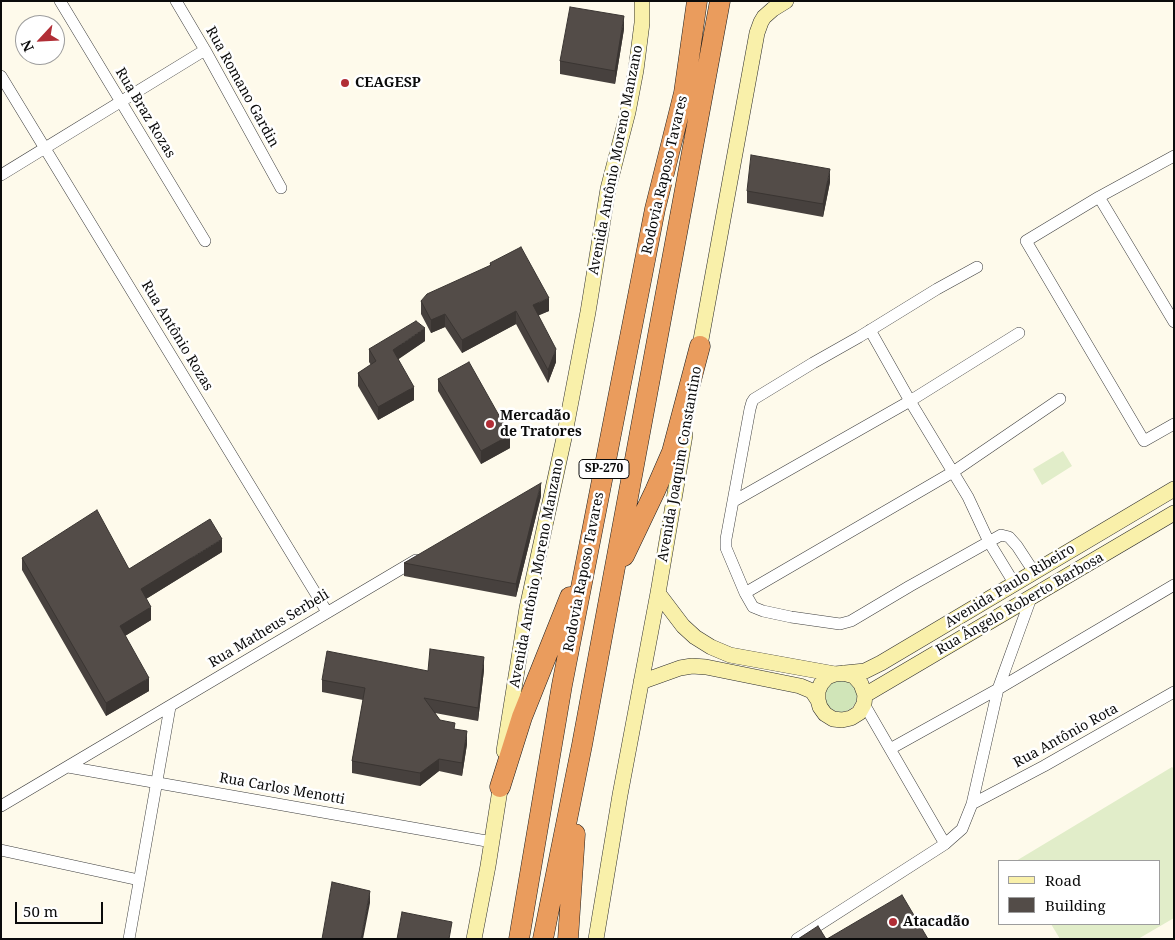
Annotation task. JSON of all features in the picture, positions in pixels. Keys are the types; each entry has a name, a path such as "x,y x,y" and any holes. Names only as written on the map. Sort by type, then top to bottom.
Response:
{"highway":[{"name":"Rodovia Raposo Tavares","path":"519,939 562,685 655,209 684,93 697,1"},
{"name":"Rodovia Raposo Tavares","path":"544,939 582,745 720,1"},
{"path":"613,578 672,452 700,346"},
{"path":"500,787 522,717 571,594 608,447"},
{"path":"568,939 582,745"}],"street":[{"name":"Rua Braz Rozas","path":"60,1 205,241"},
{"name":"Rua Romano Gardin","path":"176,1 281,188"},
{"name":"Avenida Antônio Moreno Manzano","path":"474,939 492,842 506,736 527,608 550,484 588,312 608,189 628,112 636,70 642,23 642,1"},
{"name":"Avenida Joaquim Constantino","path":"596,939 620,795 658,593 700,346 757,33 764,17 786,1"},
{"path":"1,175 205,50"},
{"name":"Rua Antônio Rozas","path":"1,76 327,612"},
{"path":"1172,161 1099,197 1026,241 1144,441 1174,424"},
{"path":"1099,197 1174,322"},
{"path":"977,267 788,377 754,399 750,406 725,545 745,593 753,607 757,610 791,617 845,624 1000,535 1009,537 1034,572"},
{"path":"870,330 968,497 989,542 1014,584"},
{"path":"734,501 910,401 1018,333"},
{"path":"745,593 953,472 1060,399"},
{"name":"Avenida Paulo Ribeiro","path":"658,593 683,626 695,637 711,647 730,655 839,673 865,671 881,664 1174,489"},
{"name":"Rua Ângelo Roberto Barbosa","path":"864,699 1174,513"},
{"name":"Rua Matheus Serbeli","path":"1,806 428,553"},
{"path":"890,749 998,689 1174,585"},
{"path":"797,939 945,844 962,829 972,804 998,689 1031,598"},
{"path":"641,682 680,668 692,666 706,667 800,686 812,691 818,700"},
{"path":"864,699 859,713 851,718 833,719 825,714 820,707 818,691 821,684 827,678 839,673 854,676 862,684 864,699 890,749 945,844"},
{"name":"Rua Antônio Rota","path":"972,804 1044,766 1174,692"},
{"path":"129,939 170,707"},
{"name":"Rua Carlos Menotti","path":"68,767 492,842"},
{"path":"1,850 140,880"}],"green space":[{"path":"1063,451 1072,466 1042,485 1033,469"},
{"path":"841,680 852,685 857,696 852,707 841,712 830,707 825,696 830,685"},
{"path":"1172,767 1174,769 1174,918 1138,939 1060,939 1052,925 1160,925 1160,860 1018,860"}],"building":[{"path":"570,7 624,16 615,71 560,61"},
{"path":"751,155 830,169 823,204 747,191"},
{"path":"521,247 549,298 533,305 556,349 548,370 516,311 462,340 445,314 431,320 421,301 427,294 491,265 490,263"},
{"path":"416,321 425,328 393,350 414,387 378,407 358,373 376,361 369,349"},
{"path":"469,362 510,435 481,451 438,379"},
{"path":"541,483 516,584 404,563"},
{"path":"97,510 129,569 210,519 222,539 141,589 151,607 120,626 149,678 106,703 22,558"},
{"path":"430,649 484,657 478,708 424,698 440,720 455,723 454,729 467,731 462,763 439,759 420,773 352,761 365,688 322,680 327,651 428,671"},
{"path":"332,882 370,891 361,939 322,939"},
{"path":"902,895 928,939 827,939"},
{"path":"402,912 452,922 449,939 397,939"},
{"path":"818,926 826,939 798,939"}],"place":[{"name":"CEAGESP","path":"345,83"},
{"name":"Mercadão de Tratores","path":"490,424"},
{"name":"Atacadão","path":"893,922"}]}
